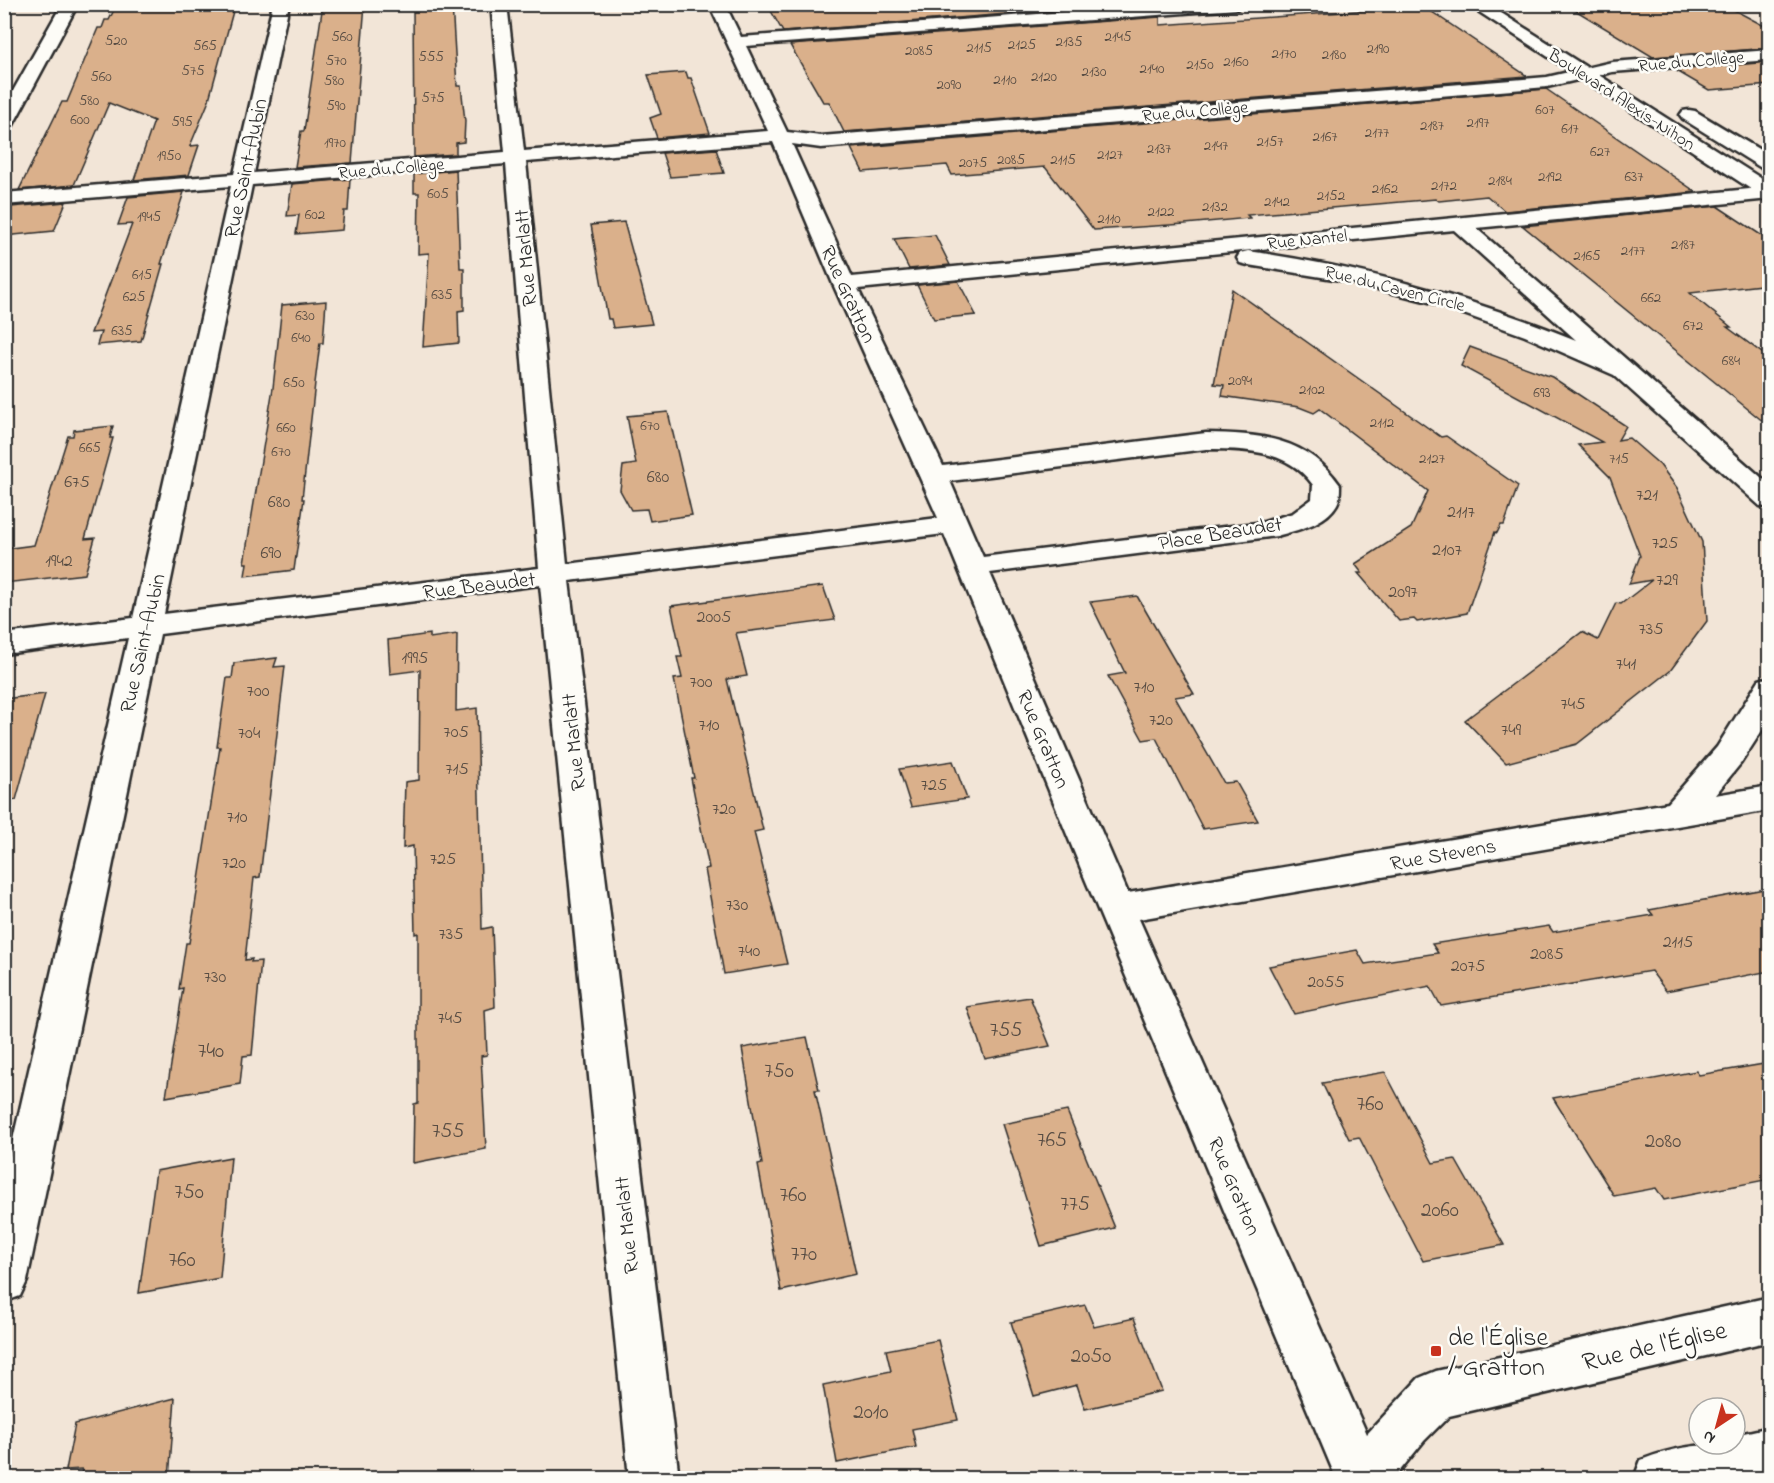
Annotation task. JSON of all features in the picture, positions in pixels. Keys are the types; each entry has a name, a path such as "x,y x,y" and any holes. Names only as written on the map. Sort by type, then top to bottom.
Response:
{"street":[{"path":"4,124 70,4"},
{"name":"Rue Saint-Aubin","path":"4,1281 281,4"},
{"name":"Rue Marlatt","path":"499,4 554,576 654,1479"},
{"name":"Rue Gratton","path":"717,4 773,121 844,284 934,475 1116,909 1361,1479"},
{"path":"734,42 1237,4"},
{"name":"Boulevard Alexis-Nihon","path":"1475,4 1770,193"},
{"name":"Rue du Collège","path":"1532,65 1578,70 1770,55"},
{"name":"Boulevard Alexis-Nihon","path":"1595,57 1637,82"},
{"name":"Rue du Collège","path":"4,199 778,136 821,142 1547,81 1578,70"},
{"path":"4,87 25,85"},
{"name":"Boulevard Alexis-Nihon","path":"1675,106 1770,165"},
{"name":"Rue du Collège","path":"778,136 812,124"},
{"name":"Rue Nantel","path":"844,284 1770,193"},
{"name":"Rue du Caven Circle","path":"1459,224 1761,493 1770,514"},
{"name":"Rue du Caven Circle","path":"1190,251 1271,260 1354,275 1417,290 1556,338 1624,370"},
{"name":"Place Beaudet","path":"934,475 1206,441 1246,441 1283,450 1302,460 1311,466 1327,485 1325,502 1303,519 1267,530 972,567"},
{"name":"Rue Beaudet","path":"4,644 954,525"},
{"path":"1678,814 1716,775 1745,732 1770,687"},
{"name":"Rue Stevens","path":"1116,909 1770,798"},
{"name":"Rue de l'Église","path":"1361,1479 1407,1424 1436,1395 1770,1319"},
{"path":"1659,1479 1770,1452"}],"building":[{"path":"117,4 235,4 208,103 190,146 199,145 189,175 134,180 154,121 109,103 74,185 19,190 62,102 67,102 98,28 102,28 105,20 109,20"},
{"path":"323,4 365,4 352,163 295,167 301,131 304,131"},
{"path":"413,4 452,4 457,86 461,86 465,121 464,142 456,143 456,154 414,157"},
{"path":"867,4 1131,4 783,32 771,11"},
{"path":"1565,4 1723,4 1770,29 1770,48 1653,57"},
{"path":"1412,7 1429,10 1527,76 844,132 829,102 823,102 790,45 1160,17 1160,25"},
{"path":"1770,62 1770,85 1709,90 1675,70"},
{"path":"686,72 688,78 691,78 710,133 657,138 650,118 661,114 648,75"},
{"path":"1546,89 1696,192 1505,211 1487,196 1439,201 1436,199 1247,215 1250,218 1185,224 1094,230 1045,167 952,175 947,165 863,172 851,148"},
{"path":"716,149 724,173 670,177 662,153"},
{"path":"456,170 460,268 464,268 464,310 458,311 459,343 423,347 429,253 418,254 419,193 414,193 414,174"},
{"path":"350,179 348,211 344,211 342,230 296,234 299,215 287,216 292,184"},
{"path":"184,192 161,264 163,264 141,341 97,345 101,332 91,333 132,224 118,225 128,197"},
{"path":"66,202 54,231 4,236 4,221 11,207"},
{"path":"1717,206 1770,241 1770,284 1690,293 1731,327 1727,327 1770,359 1770,427 1523,226"},
{"path":"624,222 652,324 613,328 611,319 608,319 591,225"},
{"path":"935,235 950,265 909,269 894,239"},
{"path":"958,281 976,315 934,319 917,285"},
{"path":"1232,289 1441,437 1446,436 1518,486 1504,525 1501,525 1497,533 1495,532 1467,613 1417,622 1414,619 1399,621 1358,573 1362,573 1355,564 1411,528 1428,491 1320,409 1314,413 1299,407 1222,396 1224,385 1214,384"},
{"path":"326,301 323,343 320,343 302,499 304,499 294,570 245,576 247,563 244,563 273,388 282,305"},
{"path":"1470,347 1552,377 1626,426 1618,440 1629,438 1660,465 1677,488 1702,542 1707,621 1670,671 1577,744 1506,763 1465,720 1582,632 1598,640 1616,603 1621,604 1652,580 1629,584 1640,556 1610,477 1578,445 1602,442 1461,366"},
{"path":"668,412 692,515 650,521 647,509 631,510 620,490 623,466 636,464 627,416"},
{"path":"113,426 110,438 113,438 85,539 95,538 85,574 4,583 4,549 34,545 68,436 73,436 74,430"},
{"path":"823,586 835,620 736,633 747,676 727,679 763,830 754,832 787,964 724,974 705,869 709,868 691,778 694,778 674,679 682,678 677,657 682,657 671,606"},
{"path":"1137,596 1194,694 1175,697 1224,783 1236,782 1258,821 1203,829 1156,738 1143,740 1108,676 1125,673 1090,602"},
{"path":"430,634 430,638 457,634 456,711 477,708 482,929 492,927 495,1007 485,1010 487,1055 481,1056 486,1149 413,1163 414,1104 418,1103 418,933 415,934 413,846 403,848 405,782 419,780 420,670 390,674 388,640"},
{"path":"277,658 274,667 285,666 260,877 254,878 245,960 261,961 252,1055 243,1056 240,1084 166,1097 183,988 179,989 186,943 189,943 220,747 217,747 227,678 232,678 234,663"},
{"path":"45,694 16,800 4,798 4,699"},
{"path":"953,761 967,799 911,807 899,769"},
{"path":"1770,888 1770,971 1666,991 1651,971 1441,1006 1430,986 1294,1014 1269,966 1357,950 1365,964 1438,953 1432,944 1549,926 1553,932 1653,915 1649,910"},
{"path":"1030,997 1050,1046 985,1059 967,1007"},
{"path":"807,1037 819,1090 815,1090 856,1274 781,1291 758,1165 762,1164 742,1048"},
{"path":"1770,1063 1770,1179 1664,1200 1656,1188 1614,1196 1553,1098 1696,1071 1699,1075"},
{"path":"1385,1072 1433,1163 1455,1159 1504,1245 1423,1261 1359,1137 1349,1139 1322,1083"},
{"path":"1067,1111 1115,1228 1041,1246 1002,1124"},
{"path":"231,1157 220,1278 139,1293 156,1171"},
{"path":"1085,1305 1094,1327 1134,1318 1162,1391 1085,1409 1077,1385 1034,1396 1011,1322"},
{"path":"938,1340 958,1420 912,1429 916,1447 837,1463 823,1385 891,1371 886,1350"},
{"path":"175,1398 169,1479 80,1479 82,1469 66,1470 75,1424"}],"place":[{"name":"de l'Église / Gratton","path":"1436,1351"}]}
